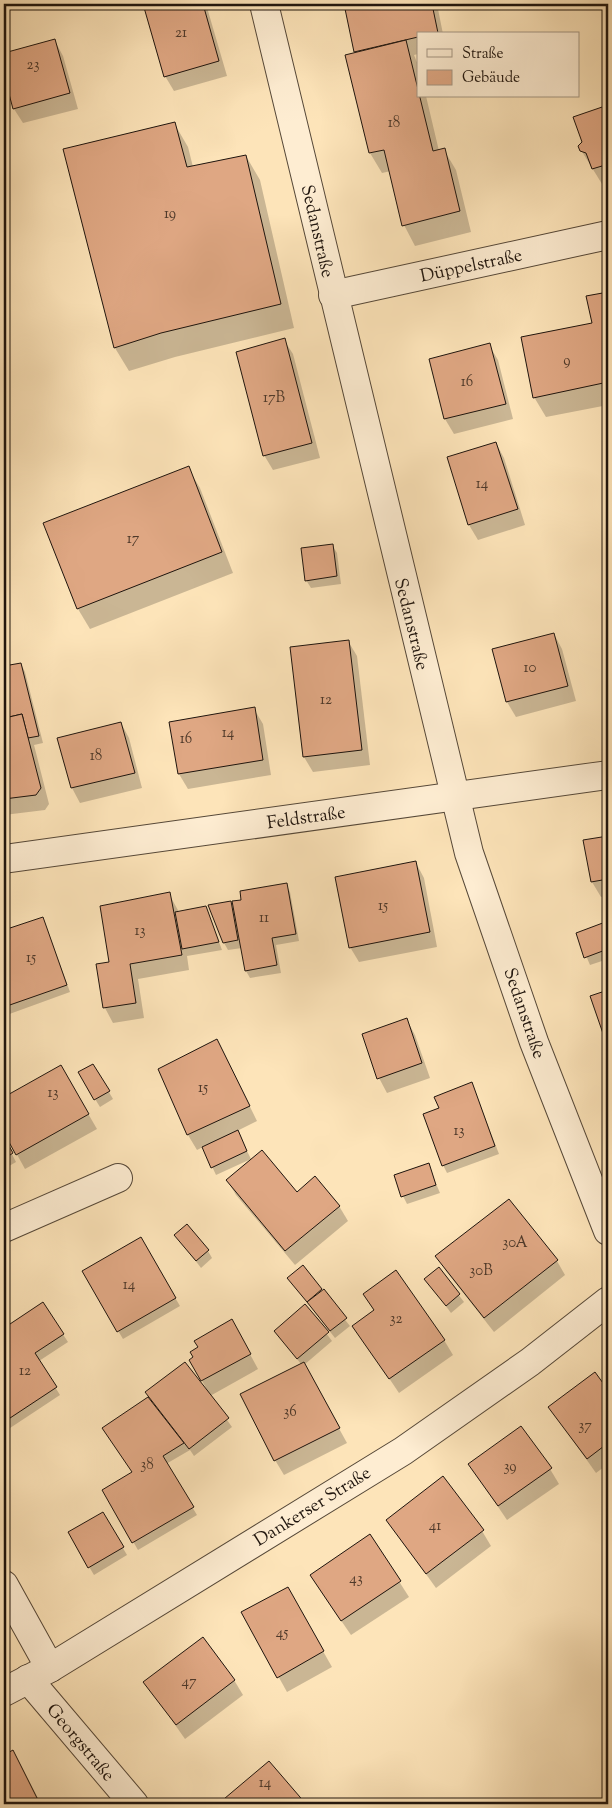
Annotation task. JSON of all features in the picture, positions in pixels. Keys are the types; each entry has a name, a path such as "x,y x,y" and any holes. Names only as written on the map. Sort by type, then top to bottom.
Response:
{"street":[{"name":"Sedanstraße","path":"264,4 469,853 534,1042 608,1231"},
{"name":"Düppelstraße","path":"333,295 608,235"},
{"name":"Feldstraße","path":"4,859 608,775"},
{"path":"4,1228 118,1178"},
{"name":"Dankerser Straße","path":"4,1692 39,1674 402,1451 530,1362 608,1301"},
{"name":"Georgstraße","path":"4,1585 39,1674 134,1804"}],"building":[{"path":"143,4 203,4 219,61 164,77"},
{"path":"344,4 432,4 438,32 417,32 417,37 354,52"},
{"path":"55,39 70,93 13,109 4,75 4,53"},
{"path":"406,40 417,85 417,98 420,98 433,151 445,148 460,211 402,226 384,150 369,153 345,55"},
{"path":"608,105 608,169 602,166 592,169 586,153 580,151 578,146 582,142 573,117"},
{"path":"175,122 187,167 246,155 281,304 161,333 114,348 63,149"},
{"path":"608,292 608,382 533,398 521,337 592,323 586,296"},
{"path":"285,338 312,443 263,456 236,352"},
{"path":"490,343 506,404 444,419 429,359"},
{"path":"496,442 518,509 468,525 447,457"},
{"path":"189,466 222,552 77,609 43,523"},
{"path":"333,544 337,576 305,581 301,548"},
{"path":"554,633 568,686 506,702 492,649"},
{"path":"349,640 362,750 303,757 290,647"},
{"path":"608,661 608,684 606,662"},
{"path":"21,663 39,736 28,738 22,714 9,717 4,696 4,666"},
{"path":"255,707 263,760 178,774 169,722"},
{"path":"22,714 41,788 36,795 4,799 4,725 9,717"},
{"path":"121,722 135,773 71,788 57,738"},
{"path":"608,836 608,879 591,882 583,840"},
{"path":"416,861 430,932 349,948 335,877"},
{"path":"287,883 296,934 272,938 277,965 245,971 232,901 241,900 240,891"},
{"path":"170,892 182,955 130,964 136,1003 103,1008 96,964 109,962 100,906"},
{"path":"231,901 238,940 223,943 208,905"},
{"path":"206,906 219,942 182,949 175,912"},
{"path":"43,917 67,985 4,1007 4,930"},
{"path":"608,921 608,949 584,958 576,933"},
{"path":"608,990 608,1045 607,1045 590,996"},
{"path":"407,1018 422,1063 377,1079 362,1034"},
{"path":"217,1039 250,1106 187,1135 158,1069"},
{"path":"93,1064 110,1091 94,1100 78,1072"},
{"path":"61,1065 89,1114 16,1155 4,1133 4,1097"},
{"path":"472,1082 495,1146 442,1166 423,1114 439,1108 434,1097"},
{"path":"238,1130 247,1151 211,1168 202,1147"},
{"path":"4,1137 13,1153 4,1159"},
{"path":"262,1150 297,1192 315,1176 340,1206 285,1251 226,1180"},
{"path":"429,1163 436,1185 401,1197 394,1175"},
{"path":"509,1199 558,1260 484,1318 435,1256"},
{"path":"187,1224 209,1250 196,1261 174,1235"},
{"path":"141,1237 176,1298 117,1332 82,1271"},
{"path":"303,1265 322,1289 307,1302 287,1278"},
{"path":"439,1267 460,1294 446,1306 424,1279"},
{"path":"396,1270 445,1340 389,1379 352,1326 374,1310 363,1294"},
{"path":"324,1289 347,1318 330,1331 307,1302"},
{"path":"43,1302 64,1334 35,1353 57,1387 4,1422 4,1328"},
{"path":"305,1304 329,1332 297,1359 274,1331"},
{"path":"232,1319 251,1354 201,1381 189,1360 193,1357 190,1352 198,1347 194,1341"},
{"path":"185,1362 229,1418 189,1449 145,1392"},
{"path":"304,1362 340,1428 274,1461 240,1394"},
{"path":"595,1372 608,1390 608,1443 587,1459 548,1407"},
{"path":"148,1397 184,1443 163,1456 194,1507 132,1543 102,1490 132,1472 102,1428"},
{"path":"521,1426 552,1468 498,1506 468,1464"},
{"path":"443,1476 484,1530 426,1574 386,1520"},
{"path":"103,1512 124,1547 88,1568 68,1532"},
{"path":"370,1534 401,1581 341,1621 310,1575"},
{"path":"288,1587 324,1651 277,1678 241,1612"},
{"path":"203,1637 235,1680 176,1725 143,1682"},
{"path":"13,1750 37,1798 25,1804 4,1804 4,1755"},
{"path":"269,1761 306,1804 218,1804"}]}
